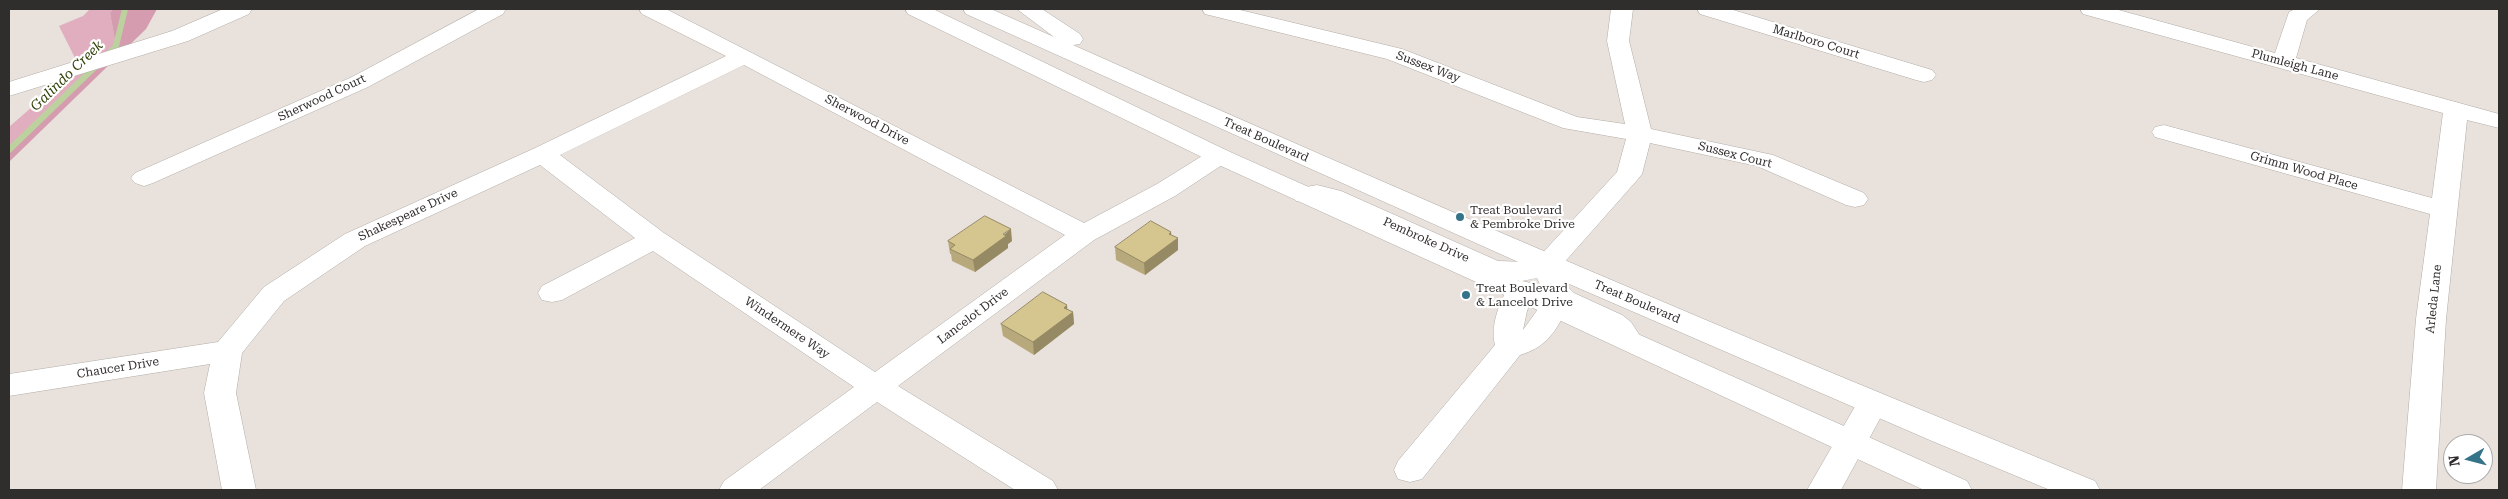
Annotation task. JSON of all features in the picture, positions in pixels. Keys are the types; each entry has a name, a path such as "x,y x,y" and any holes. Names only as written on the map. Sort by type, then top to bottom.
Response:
{"street":[{"path":"9,89 180,36 241,9"},
{"name":"Sherwood Court","path":"144,178 360,82 495,9"},
{"name":"Sherwood Drive","path":"650,9 744,56 1084,234"},
{"path":"916,9 1219,156 1521,290 1955,490"},
{"name":"Treat Boulevard","path":"974,9 1177,101 1548,264 1872,404 2083,490"},
{"path":"1028,9 1062,33 1177,101"},
{"name":"Sussex Way","path":"1213,9 1270,16 1394,54 1572,123 1640,134"},
{"path":"1622,9 1618,41 1640,134 1629,174 1548,264 1551,280 1557,294 1618,325 1627,339"},
{"name":"Marlboro Court","path":"1708,9 1924,76"},
{"name":"Plumleigh Lane","path":"2091,9 2499,121"},
{"path":"2284,62 2297,17 2309,9"},
{"name":"Shakespeare Drive","path":"227,350 274,294 355,240 542,154 744,56"},
{"name":"Arleda Lane","path":"2419,490 2431,319 2456,108"},
{"name":"Grimm Wood Place","path":"2164,132 2445,210"},
{"name":"Sussex Court","path":"1640,134 1764,160 1855,199"},
{"name":"Windermere Way","path":"542,154 654,239 876,388 1041,490"},
{"name":"Lancelot Drive","path":"736,490 1084,234 1166,190 1219,156"},
{"name":"Pembroke Drive","path":"1305,195 1317,193 1332,196 1490,268 1518,272 1541,268 1548,264"},
{"path":"552,293 654,239"},
{"path":"1510,348 1507,337 1509,324 1512,309 1521,290"},
{"path":"1410,470 1510,348 1525,345 1542,327 1554,305"},
{"path":"227,350 220,393 239,490"},
{"name":"Chaucer Drive","path":"9,385 227,350"},
{"path":"1824,490 1872,404"}],"shaded area":[{"path":"90,9 113,9 110,13 116,46 9,150 9,127 79,66 59,26 83,16"},
{"path":"113,9 157,9 146,29 9,162 9,150 116,46 110,13"}],"building":[{"path":"985,216 1011,229 1003,234 1006,236 973,260 950,249 955,245 948,241"},
{"path":"1151,221 1178,238 1144,263 1115,247"},
{"path":"1043,292 1067,305 1064,308 1073,312 1033,342 1001,324"}],"waterway":[{"name":"Galindo Creek","path":"106,56 116,46 125,9"},
{"name":"Galindo Creek","path":"9,150 98,64"}],"place":[{"name":"Treat Boulevard & Pembroke Drive","path":"1460,217"},
{"name":"Treat Boulevard & Lancelot Drive","path":"1466,295"}]}
